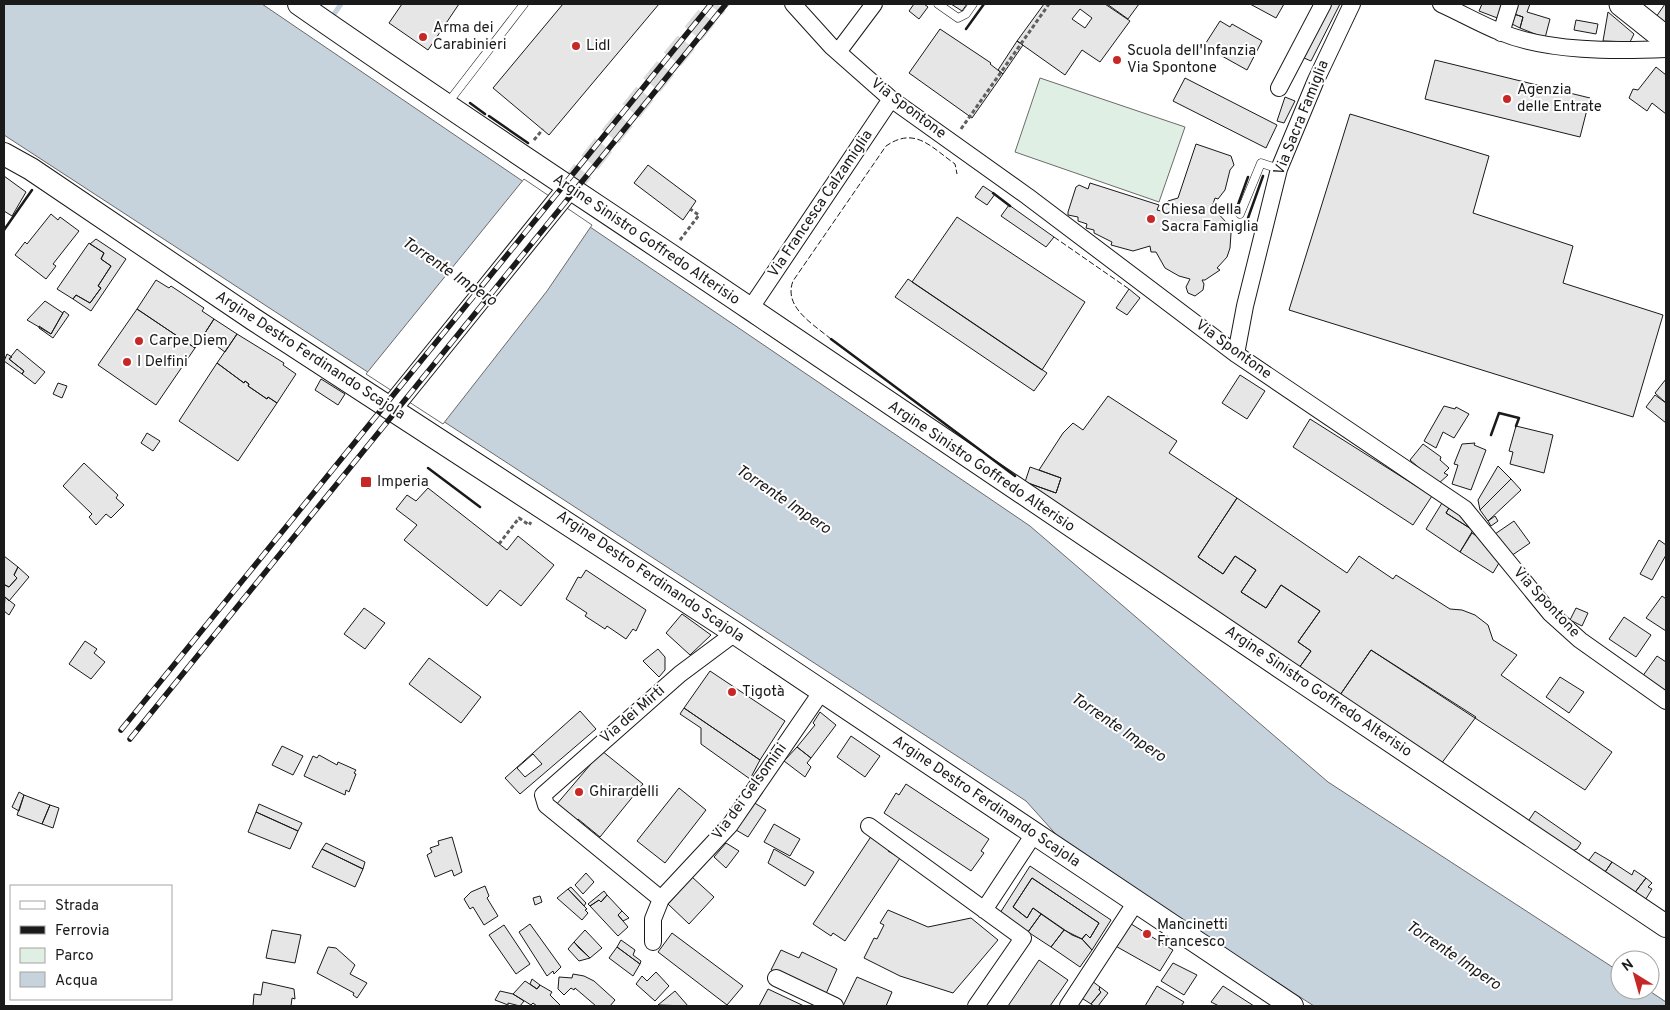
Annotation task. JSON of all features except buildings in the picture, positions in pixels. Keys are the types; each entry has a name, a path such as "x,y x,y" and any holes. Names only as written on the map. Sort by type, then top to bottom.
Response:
{"main road":[{"name":"Argine Sinistro Goffredo Alterisio","path":"299,4 446,106 750,309 936,437 1666,926"},
{"path":"1622,4 1666,39"},
{"name":"Argine Destro Ferdinando Scajola","path":"4,154 37,173 164,260 822,691 1292,1006"},
{"path":"391,408 569,188"}],"street":[{"name":"Via Spontone","path":"793,4 798,12 838,52 892,99 1027,196 1236,354 1465,509 1556,618 1580,640 1666,701"},
{"path":"838,52 874,4"},
{"path":"1279,88 1323,4"},
{"name":"Via Sacra Famiglia","path":"1236,354 1245,306 1279,169 1316,80 1352,4"},
{"path":"1441,4 1501,33 1552,45 1618,51 1666,49"},
{"path":"1501,33 1510,4"},
{"name":"Via Francesca Calzamiglia","path":"750,309 892,99"},
{"name":"Via dei Mirti","path":"662,899 546,806 543,795 680,674 735,634"},
{"name":"Via dei Gelsomini","path":"653,942 653,919 662,899 730,824 822,691"},
{"path":"869,826 1023,938 976,1006"},
{"path":"984,910 1034,834"},
{"path":"1068,1006 1136,902"},
{"path":"776,978 835,1006"}],"lane":[{"path":"446,106 524,4"},
{"path":"938,4 958,18 966,14 973,4"},
{"path":"1240,214 1261,163 1279,169"}],"path":[{"path":"968,118 1049,4"},
{"path":"680,240 699,215 690,209"},
{"path":"499,544 519,518 529,525 531,522"}],"green space":[{"path":"1040,78 1185,127 1159,202 1015,152"}],"water":[{"name":"Torrente Impero","path":"4,4 262,4 1030,526 1328,782 1610,965 1610,1000 1660,1000 1660,998 1666,1002 1666,1006 1314,1006 1070,850 1026,801 4,135"}],"pier":[{"path":"524,179 592,225 547,291 443,424 366,374"}],"waterway":[{"path":"334,14 341,4"}],"tunnel":[{"path":"569,188 717,4"}],"railway":[{"path":"121,730 711,4"},
{"path":"130,739 726,4"}],"fence":[{"path":"831,339 808,321 796,307 792,299 793,281 886,146 896,140 906,138 922,141 955,164 957,174"},
{"path":"1054,237 1129,289"}],"wall":[{"path":"966,29 984,4"},
{"path":"470,103 485,114"},
{"path":"489,116 528,143"},
{"path":"1248,218 1263,176"},
{"path":"1235,213 1248,177"},
{"path":"4,230 32,190"},
{"path":"993,193 1010,206"},
{"path":"831,339 1015,476"},
{"path":"1491,435 1499,413 1519,418 1516,426"},
{"path":"428,468 480,507"}],"place":[{"name":"Arma dei Carabinieri","path":"423,37"},
{"name":"Lidl","path":"576,46"},
{"name":"Scuola dell'Infanzia Via Spontone","path":"1117,60"},
{"name":"Agenzia delle Entrate","path":"1507,99"},
{"name":"Chiesa della Sacra Famiglia","path":"1151,219"},
{"name":"Carpe Diem","path":"139,341"},
{"name":"I Delfini","path":"127,362"},
{"name":"Imperia","path":"366,482"},
{"name":"Tigotà","path":"732,692"},
{"name":"Ghirardelli","path":"579,792"},
{"name":"Mancinetti Francesco","path":"1147,934"}]}
